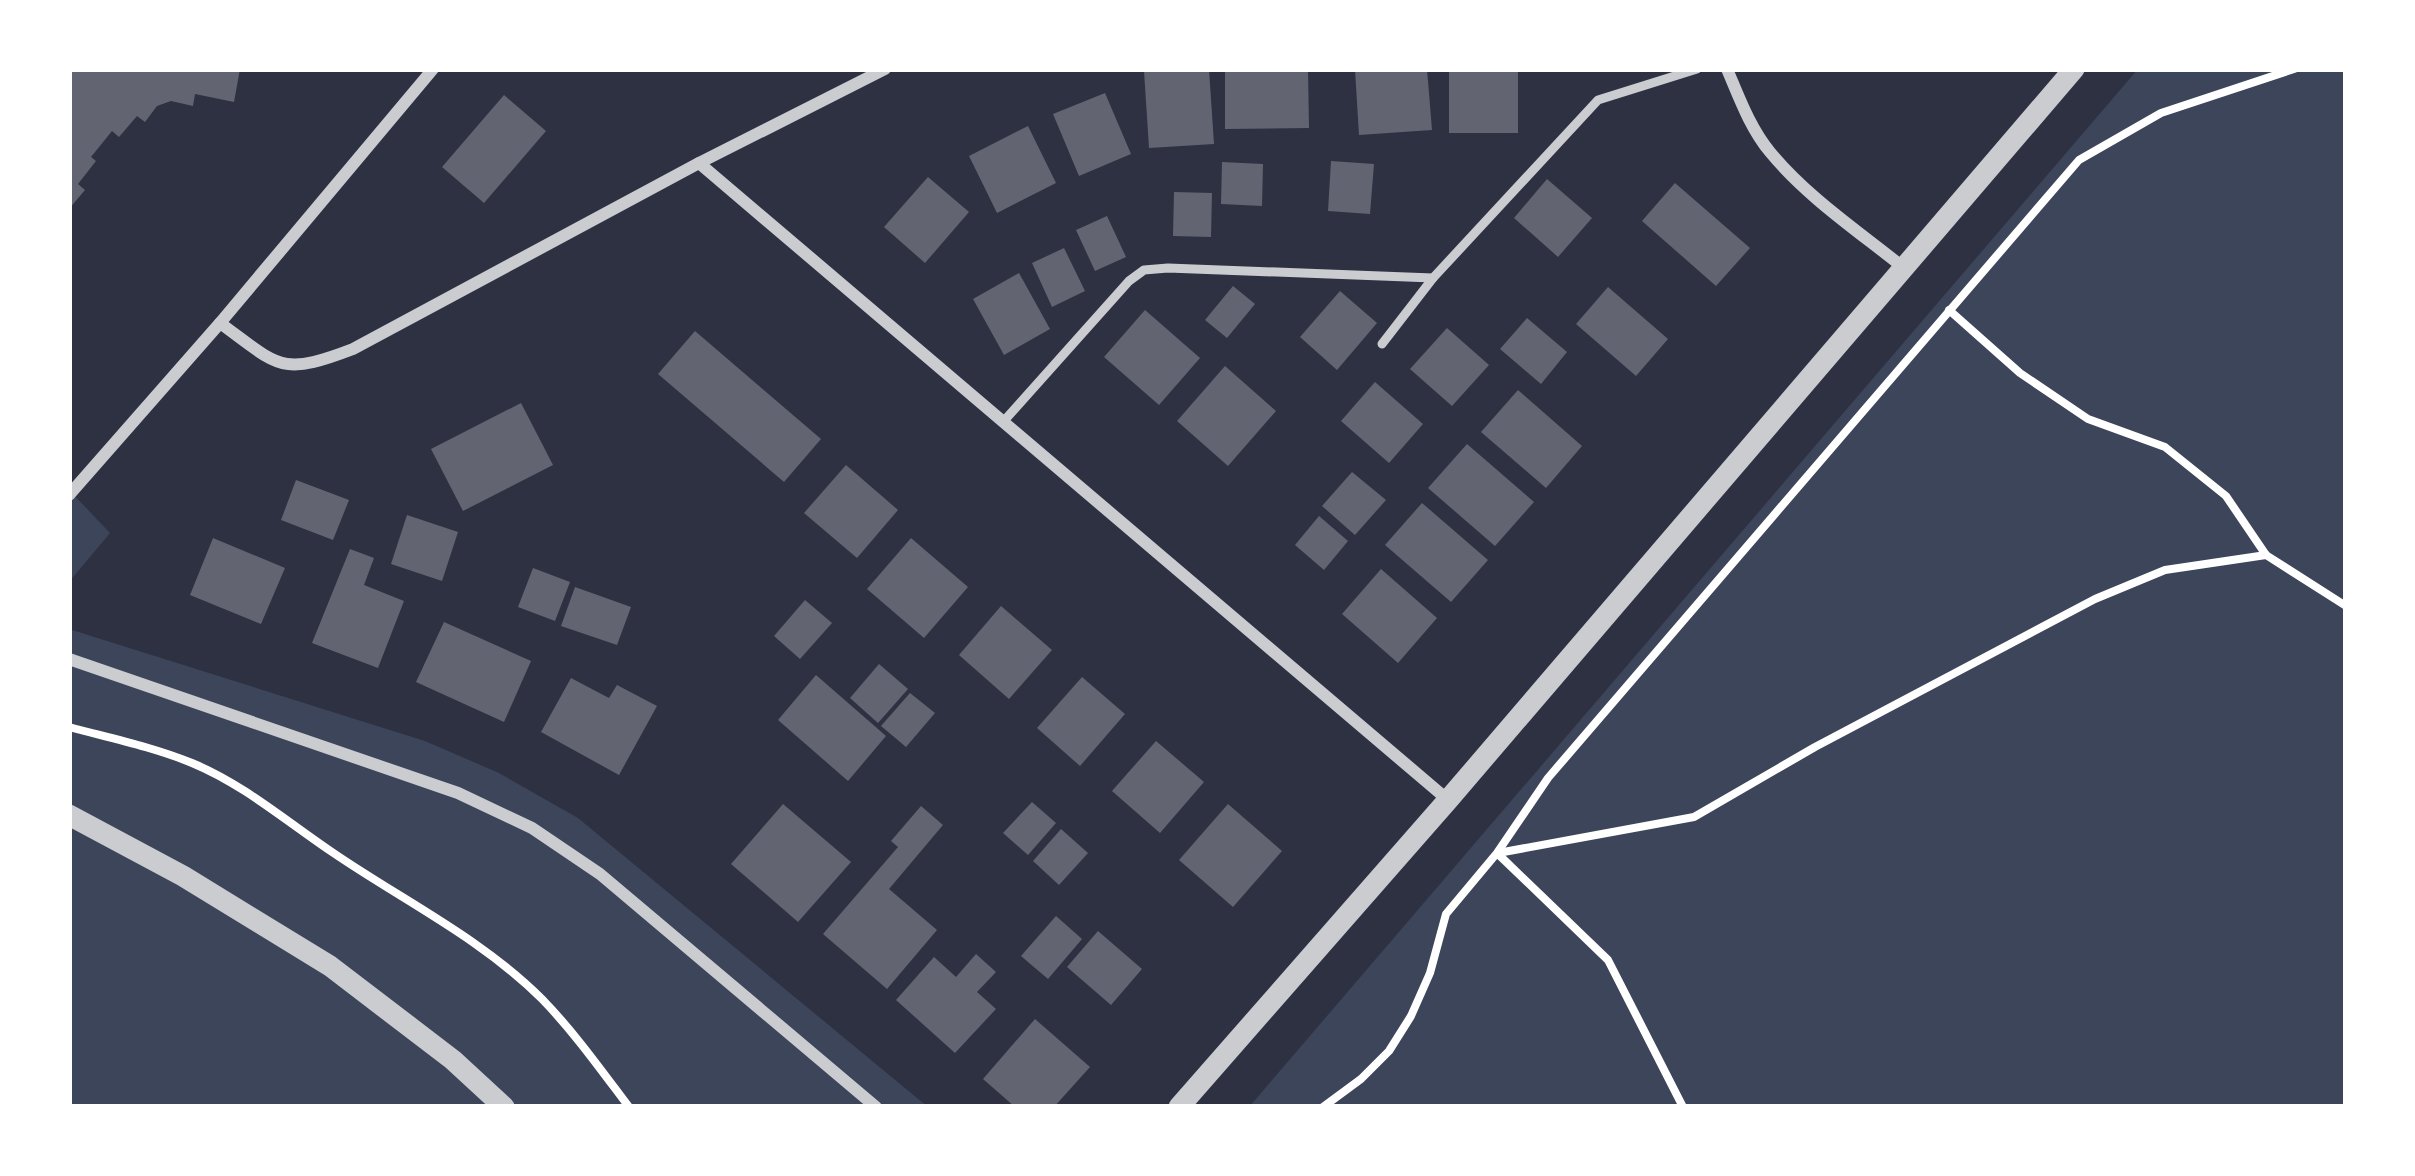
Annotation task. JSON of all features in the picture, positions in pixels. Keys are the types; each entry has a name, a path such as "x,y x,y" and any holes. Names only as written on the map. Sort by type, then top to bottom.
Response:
{"street":[{"path":"69,495 433,69"},
{"path":"220,323 274,363 296,366 322,361 353,349 885,69"},
{"path":"1727,69 1767,149 1798,182 1904,268"},
{"path":"1179,1107 2074,69"},
{"path":"699,163 1448,800"},
{"path":"69,659 458,793 532,827 599,874 876,1107"},
{"path":"69,815 184,876 330,966 453,1060 504,1107"}],"lane":[{"path":"1382,344 1433,278 1598,100 1697,69"},
{"path":"1003,422 1129,280 1144,270 1433,278"}],"path":[{"path":"1323,1107 1389,1051 1430,974 1446,914 1497,853 1548,778 2079,160 2161,113 2294,69"},
{"path":"1949,310 2020,373 2088,419 2165,447 2226,496 2266,555 2346,607"},
{"path":"1497,853 1694,817 1815,747 2095,599 2165,570 2266,555"},
{"path":"69,727 218,774 448,925 543,1000 628,1107"},
{"path":"1497,853 1608,960 1683,1107"}],"shaded area":[{"path":"2138,69 2346,69 2346,1107 1249,1107"},
{"path":"69,490 110,533 69,582"},
{"path":"69,629 425,741 499,773 578,818 928,1107 69,1107"}],"building":[{"path":"69,69 240,69 234,102 195,94 193,106 171,101 157,106 145,122 137,116 119,137 112,131 91,157 96,161 78,184 85,190 69,209"},
{"path":"1209,69 1214,144 1149,148 1144,71"},
{"path":"1225,69 1308,69 1309,128 1225,129"},
{"path":"1427,69 1432,130 1359,135 1355,70"},
{"path":"1449,69 1518,69 1518,133 1449,133"},
{"path":"1105,93 1131,154 1079,176 1053,114"},
{"path":"504,95 546,131 484,203 442,167"},
{"path":"1028,126 1056,183 997,213 969,156"},
{"path":"1331,161 1374,164 1370,214 1328,211"},
{"path":"1222,162 1263,164 1262,206 1221,204"},
{"path":"928,177 969,212 925,263 884,227"},
{"path":"1547,179 1592,218 1558,257 1514,218"},
{"path":"1675,183 1750,248 1716,286 1642,221"},
{"path":"1174,192 1212,193 1211,237 1173,236"},
{"path":"1107,216 1126,257 1095,271 1076,230"},
{"path":"1064,248 1085,291 1052,307 1032,263"},
{"path":"1019,273 1050,329 1004,355 973,299"},
{"path":"1233,286 1255,304 1227,338 1205,320"},
{"path":"1608,287 1668,339 1636,376 1576,324"},
{"path":"1340,291 1377,323 1337,370 1300,337"},
{"path":"1145,310 1200,358 1159,405 1104,357"},
{"path":"1527,318 1567,352 1541,384 1500,349"},
{"path":"1447,328 1489,365 1452,406 1410,369"},
{"path":"695,331 821,439 784,482 658,374"},
{"path":"1225,366 1276,411 1228,466 1177,421"},
{"path":"1375,382 1423,424 1389,463 1341,421"},
{"path":"1518,390 1582,446 1546,488 1481,432"},
{"path":"521,403 553,465 463,511 431,449"},
{"path":"1467,444 1534,502 1495,546 1428,488"},
{"path":"846,465 898,510 857,558 804,513"},
{"path":"1352,472 1386,500 1355,535 1322,506"},
{"path":"296,480 349,500 333,540 281,520"},
{"path":"1422,503 1488,560 1451,602 1385,545"},
{"path":"407,515 458,532 442,581 391,564"},
{"path":"1319,516 1348,541 1324,570 1295,545"},
{"path":"213,538 285,568 261,624 190,595"},
{"path":"911,538 968,587 924,638 867,589"},
{"path":"350,549 374,558 364,585 404,601 378,668 312,643"},
{"path":"533,568 570,582 555,621 518,607"},
{"path":"1381,569 1437,618 1398,663 1342,614"},
{"path":"575,587 631,607 617,645 561,626"},
{"path":"805,600 832,623 800,659 774,636"},
{"path":"1001,606 1052,650 1009,699 959,655"},
{"path":"444,622 531,661 504,722 416,682"},
{"path":"879,664 908,689 878,723 850,698"},
{"path":"816,675 886,736 848,781 778,720"},
{"path":"1082,677 1125,714 1080,766 1037,728"},
{"path":"571,678 609,698 617,685 657,706 619,775 541,732"},
{"path":"910,693 935,713 906,747 881,726"},
{"path":"1156,741 1204,782 1160,833 1112,791"},
{"path":"1032,802 1056,823 1028,855 1003,833"},
{"path":"783,804 851,862 798,922 731,864"},
{"path":"1228,804 1282,851 1233,907 1179,860"},
{"path":"921,806 943,825 889,889 937,930 887,989 823,934 898,847 891,841"},
{"path":"1061,829 1088,853 1059,885 1033,861"},
{"path":"1056,916 1082,939 1048,979 1021,956"},
{"path":"1098,931 1142,969 1111,1005 1067,967"},
{"path":"976,954 996,972 977,992 996,1009 955,1053 896,1000 934,957 956,977"},
{"path":"1035,1019 1090,1067 1054,1107 1015,1107 983,1079"}]}
